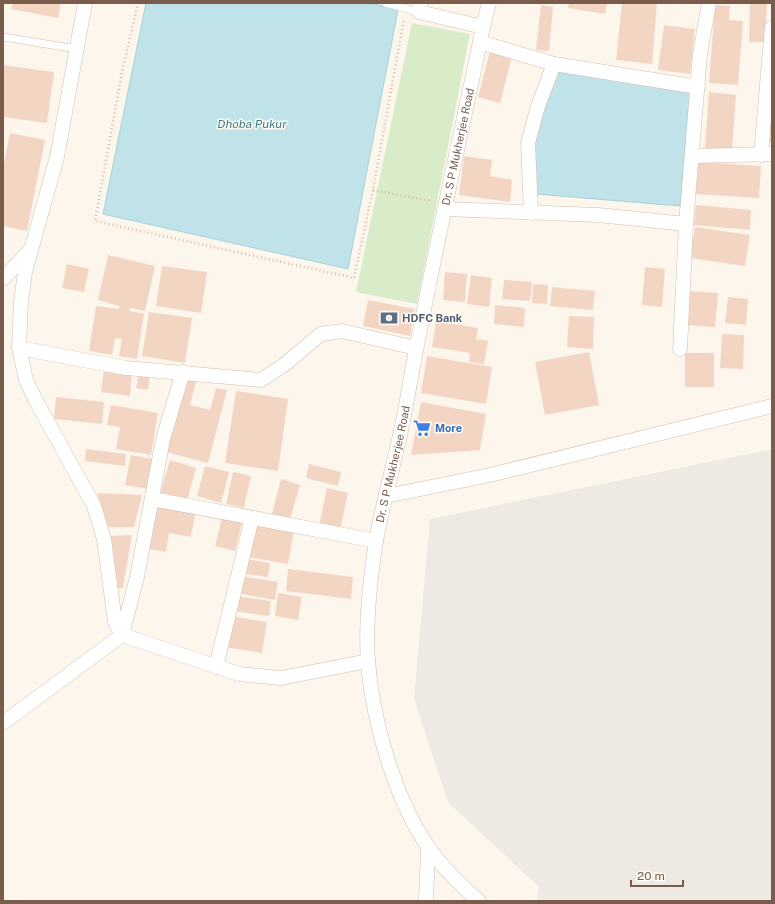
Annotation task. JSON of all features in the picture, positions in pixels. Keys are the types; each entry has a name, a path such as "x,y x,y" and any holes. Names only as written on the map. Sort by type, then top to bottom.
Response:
{"street":[{"path":"85,3 57,157 31,248 21,302 19,348 26,380 34,399 78,476 95,510 104,539 115,622 122,635 239,674 281,678 368,661"},
{"name":"Dr. S P Mukherjee Road","path":"479,901 446,869 428,848 411,818 396,781 384,745 374,702 368,661 369,607 376,541 403,418 445,206 489,3"},
{"path":"680,349 686,224 700,54 709,3"},
{"path":"415,8 483,26"},
{"path":"692,156 767,154 772,27"},
{"path":"480,42 554,64 698,87"},
{"path":"532,213 528,143 538,106 554,64"},
{"path":"445,206 532,213 598,215 686,224"},
{"path":"3,279 31,248"},
{"path":"19,348 126,368 261,380 284,365 321,334 342,331 416,348"},
{"path":"3,723 122,635 137,577 163,439 183,372"},
{"path":"386,496 490,475 772,406"},
{"path":"152,499 376,541"},
{"path":"216,667 252,518"},
{"path":"426,901 428,848"}],"lane":[{"path":"385,3 415,8"},
{"path":"3,37 77,49"}],"path":[{"path":"138,3 122,72 95,221 354,278 415,8"},
{"path":"373,190 445,206"}],"shaded area":[{"path":"772,449 772,901 537,901 539,887 448,802 414,699 430,519"}],"green space":[{"path":"412,23 470,34 417,304 356,292"}],"water":[{"name":"Dhoba Pukur","path":"146,3 370,3 398,10 348,269 103,214"},
{"path":"558,72 690,91 680,206 536,194 534,148 537,126"}],"building":[{"path":"13,3 61,3 58,18 11,9"},
{"path":"569,3 607,3 605,14 568,8"},
{"path":"622,3 657,4 652,64 616,60"},
{"path":"750,3 767,3 765,42 749,42"},
{"path":"541,5 553,7 549,51 536,50"},
{"path":"715,5 730,6 729,20 743,21 738,85 709,83"},
{"path":"664,25 695,29 690,74 658,70"},
{"path":"490,51 512,57 500,103 478,97"},
{"path":"3,65 54,72 47,123 3,117"},
{"path":"709,92 736,95 732,150 705,148"},
{"path":"772,97 772,142 768,142"},
{"path":"10,133 45,140 27,231 3,226 3,168"},
{"path":"464,156 492,160 490,176 512,180 510,202 459,195"},
{"path":"697,162 761,166 759,198 695,194"},
{"path":"696,205 751,210 750,230 694,225"},
{"path":"695,227 750,235 745,266 690,258"},
{"path":"108,255 155,266 145,311 130,308 130,311 144,314 137,359 119,356 122,339 115,338 112,355 89,351 96,306 119,309 119,306 98,300"},
{"path":"67,264 89,269 84,292 62,288"},
{"path":"162,266 207,272 201,313 156,306"},
{"path":"645,267 665,269 662,307 642,305"},
{"path":"445,272 467,274 465,302 443,300"},
{"path":"471,275 492,278 489,307 467,304"},
{"path":"504,280 532,282 530,301 502,299"},
{"path":"533,284 548,285 547,304 532,303"},
{"path":"552,287 595,291 593,310 550,306"},
{"path":"686,291 718,293 715,327 684,325"},
{"path":"728,297 748,299 746,325 725,323"},
{"name":"HDFC Bank","path":"368,300 415,309 410,336 363,326"},
{"path":"495,305 525,308 524,327 494,324"},
{"path":"149,312 192,318 185,363 142,356"},
{"path":"569,316 594,317 593,349 567,347"},
{"path":"436,321 478,328 476,339 488,341 484,364 469,362 470,353 432,347"},
{"path":"722,334 744,335 743,369 720,368"},
{"path":"589,352 599,405 545,415 535,362"},
{"path":"685,353 714,353 714,387 685,387"},
{"path":"427,356 492,367 486,404 421,393"},
{"path":"104,369 132,373 130,396 101,392"},
{"path":"139,372 150,374 148,390 136,388"},
{"path":"185,380 196,382 190,405 210,410 216,388 227,390 208,463 166,452"},
{"path":"236,391 288,399 278,471 225,463"},
{"path":"56,397 104,402 102,424 54,419"},
{"path":"421,402 486,414 480,450 411,455"},
{"path":"111,405 158,413 151,455 116,449 120,427 107,425"},
{"path":"86,449 126,454 125,466 85,461"},
{"path":"131,455 152,459 147,489 125,485"},
{"path":"170,460 196,468 187,501 160,494"},
{"path":"309,464 341,472 338,486 306,478"},
{"path":"205,466 229,472 221,503 197,496"},
{"path":"233,472 251,476 244,508 226,504"},
{"path":"281,479 300,485 290,519 272,514"},
{"path":"327,488 348,493 340,530 319,526"},
{"path":"97,493 142,495 134,527 108,527"},
{"path":"156,503 196,510 191,537 169,533 166,552 148,549"},
{"path":"222,518 242,523 235,551 215,546"},
{"path":"254,523 294,530 288,564 248,557"},
{"path":"132,535 123,588 116,588 111,536"},
{"path":"247,559 270,563 268,577 245,574"},
{"path":"288,569 353,577 351,599 286,591"},
{"path":"241,576 278,582 275,600 237,593"},
{"path":"278,593 302,597 298,620 275,616"},
{"path":"235,596 271,601 269,616 233,611"},
{"path":"230,616 267,622 262,653 225,647"}],"place":[{"name":"HDFC Bank","path":"389,318"},
{"name":"More","path":"422,428"}]}
